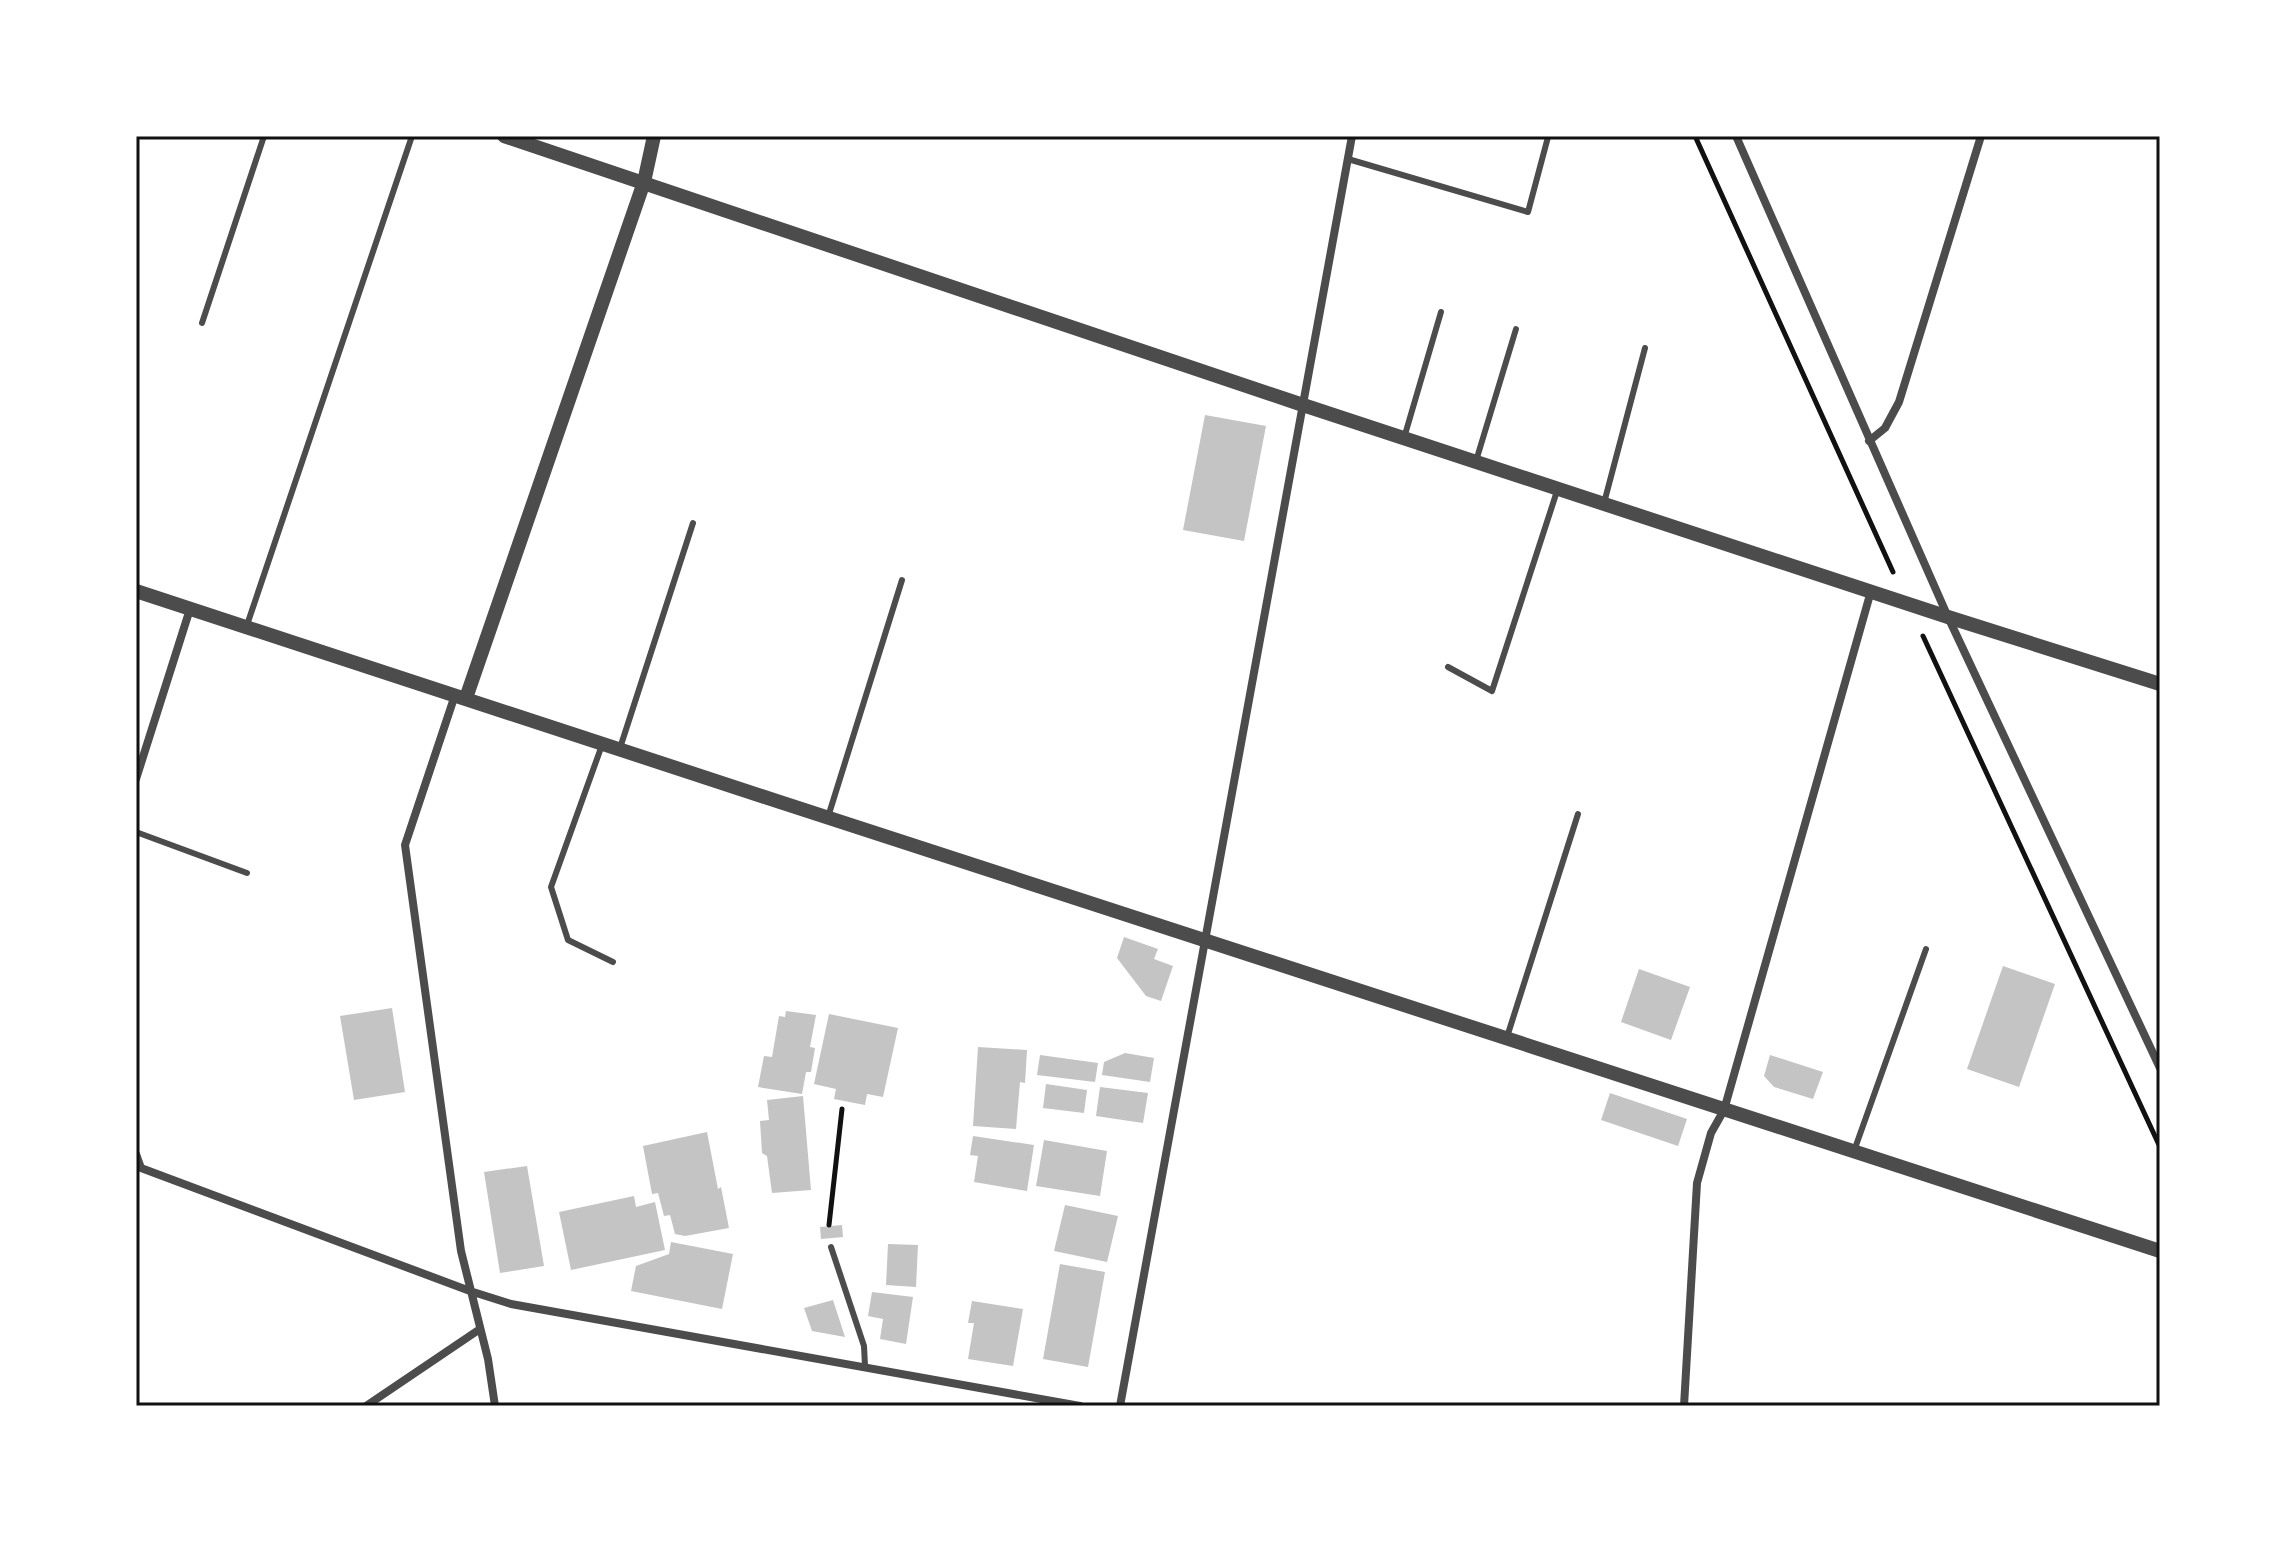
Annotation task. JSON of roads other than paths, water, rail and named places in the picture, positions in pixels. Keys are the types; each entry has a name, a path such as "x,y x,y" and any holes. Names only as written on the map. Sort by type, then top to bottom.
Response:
{"street":[{"path":"504,136 1303,405 2160,684"},
{"path":"495,1406 461,1251 405,845 644,182 654,136"},
{"path":"1120,1406 1352,136"},
{"path":"1736,136 1948,617 2160,1068"},
{"path":"1869,441 1885,428 1899,402 1981,136"},
{"path":"1684,1406 1697,1183 1711,1133 1724,1110 1871,590"},
{"path":"136,591 2160,1251"},
{"path":"136,779 190,609"},
{"path":"136,1154 139,1170 511,1304 1080,1406"},
{"path":"366,1406 480,1329"}],"lane":[{"path":"202,323 264,136"},
{"path":"246,627 412,136"},
{"path":"1348,159 1528,212 1548,137"},
{"path":"1404,438 1441,312"},
{"path":"1476,461 1516,329"},
{"path":"1604,503 1645,348"},
{"path":"1448,667 1492,691 1558,488"},
{"path":"620,748 693,523"},
{"path":"828,819 902,580"},
{"path":"603,743 551,887 568,940 613,962"},
{"path":"1507,1037 1578,814"},
{"path":"136,832 247,873"},
{"path":"1854,1151 1926,949"},
{"path":"831,1247 864,1346 865,1366"}]}
